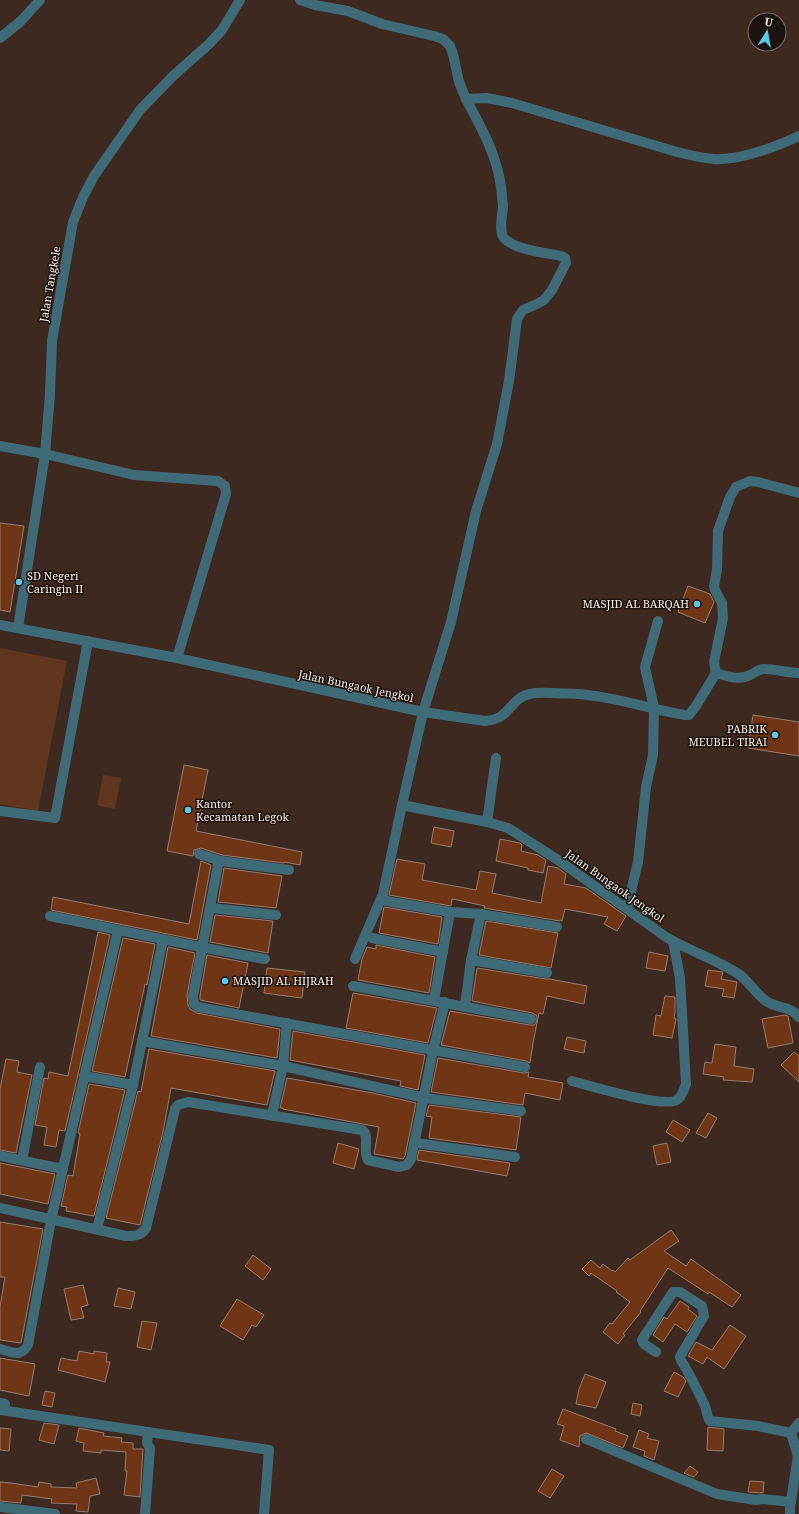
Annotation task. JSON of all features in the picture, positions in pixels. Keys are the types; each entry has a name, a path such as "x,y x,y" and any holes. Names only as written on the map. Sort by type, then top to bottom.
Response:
{"street":[{"path":"0,38 21,20 40,0"},
{"name":"Jalan Tangkele","path":"18,628 45,454 50,394 52,341 73,222 83,197 94,176 140,110 172,76 209,44 222,30 240,0"},
{"path":"300,0 315,5 348,11 382,24 434,36 443,40 450,46 466,99 486,135 495,161 501,185 503,205 503,236 508,242 519,247 562,256 565,258 566,264 552,290 544,300 523,310 518,319 509,381 496,444 476,511 451,622 423,712 492,721 504,715 518,699 530,694 544,693 579,694 689,715 716,673 714,662 723,618 722,602 714,586 717,570 718,532 730,497 736,487 750,481 799,493"},
{"path":"466,99 487,98 512,103 677,152 715,160 735,158 755,153 799,136"},
{"path":"0,446 45,454 134,475 218,481 225,486 226,494 177,658"},
{"path":"627,908 638,862 646,787 653,755 654,708 645,667 658,621"},
{"name":"Jalan Bungaok Jengkol","path":"0,625 177,658 423,712 402,805 487,822 508,828 558,860 673,941 734,971 746,980 767,1001 794,1010 799,1016"},
{"path":"0,811 55,818 88,641"},
{"path":"716,673 733,678 745,678 764,669 799,673"},
{"path":"487,822 496,758"},
{"path":"355,959 383,894 402,805"},
{"path":"199,854 222,861 289,870"},
{"path":"222,861 218,865 193,996 194,1004 198,1007 526,1067"},
{"path":"386,901 450,912 481,914 557,928"},
{"path":"211,908 276,915"},
{"path":"434,1000 450,912"},
{"path":"465,1006 471,960 481,914"},
{"path":"50,916 266,960"},
{"path":"0,1349 20,1353 23,1352 28,1345 51,1220 118,930"},
{"path":"372,938 443,952"},
{"path":"97,1229 133,1085 163,939"},
{"path":"572,1081 623,1095 664,1102 676,1101 680,1097 686,1084 680,978 673,941"},
{"path":"471,960 547,973"},
{"path":"353,986 531,1019"},
{"path":"0,1208 126,1236 133,1236 143,1232 146,1228 175,1109 178,1104 188,1102 362,1130 365,1132 366,1136 365,1155 370,1162 399,1167 407,1165 411,1160 416,1143 433,1051 445,1002"},
{"path":"272,1115 283,1066 287,1023"},
{"path":"142,1041 283,1066 424,1098 521,1112"},
{"path":"22,1160 40,1067"},
{"path":"84,1076 133,1085"},
{"path":"416,1143 515,1157"},
{"path":"0,1156 63,1169"},
{"path":"656,1352 644,1344 642,1340 673,1292 680,1292 702,1306 703,1310 704,1316 680,1357 706,1409 708,1419 710,1421 758,1426 791,1433"},
{"path":"2,1405 148,1432 269,1450 264,1514"},
{"path":"791,1433 799,1423"},
{"path":"145,1514 150,1448 147,1443 148,1432"},
{"path":"790,1514 798,1456 791,1433"},
{"path":"586,1439 717,1494 756,1500 762,1499 791,1502"},
{"path":"0,1507 55,1514"}],"shaded area":[{"path":"0,648 67,661 38,811 0,804"},
{"path":"103,775 121,778 115,809 97,805"}],"building":[{"path":"0,523 24,526 10,612 0,610"},
{"name":"MASJID AL BARQAH","path":"688,586 710,594 714,602 705,623 678,612"},
{"name":"PABRIK MEUBEL TIRAI","path":"753,715 799,722 799,756 748,748"},
{"path":"184,765 208,770 196,831 302,852 300,865 222,855 201,848 194,850 193,856 167,851"},
{"path":"434,827 454,831 451,847 431,843"},
{"path":"500,839 520,843 522,845 521,851 538,855 546,860 543,873 496,861"},
{"path":"397,859 425,864 422,880 476,890 480,871 496,874 492,893 541,903 548,866 558,868 566,874 564,884 586,888 626,916 617,931 604,924 608,917 565,909 562,921 560,921 484,908 485,906 453,899 451,906 389,895"},
{"path":"201,861 211,865 197,940 51,910 53,897 189,924"},
{"path":"224,868 282,876 276,908 218,902"},
{"path":"384,907 442,917 438,944 379,933"},
{"path":"215,915 273,921 268,953 210,942"},
{"path":"486,921 558,933 551,968 479,955"},
{"path":"98,932 110,935 65,1131 59,1130 56,1147 44,1145 47,1127 35,1125 44,1078 48,1079 49,1072 68,1076"},
{"path":"123,938 155,944 147,985 145,984 125,1077 92,1071"},
{"path":"376,945 435,957 429,993 358,980 362,959 367,947 376,949"},
{"path":"168,947 195,953 187,995 190,1009 197,1013 280,1029 277,1058 151,1036"},
{"path":"649,952 668,956 665,971 646,968"},
{"name":"MASJID AL HIJRAH","path":"207,955 248,963 239,1008 200,1000"},
{"path":"267,968 305,972 302,998 264,993"},
{"path":"477,968 587,986 584,1004 547,996 543,1014 539,1013 530,1063 441,1045 450,1011 530,1025 534,1025 537,1021 537,1016 532,1013 472,1001"},
{"path":"708,970 723,972 721,979 737,982 734,998 722,996 724,989 705,986"},
{"path":"353,993 437,1008 428,1043 346,1028"},
{"path":"665,996 675,997 674,1018 676,1019 672,1038 653,1035 656,1015 661,1016"},
{"path":"785,1015 788,1016 793,1043 768,1048 762,1019"},
{"path":"293,1031 425,1055 418,1090 400,1086 401,1081 290,1060"},
{"path":"567,1037 586,1041 584,1053 564,1049"},
{"path":"715,1044 736,1047 734,1066 754,1069 752,1082 723,1080 724,1077 703,1074 705,1062 712,1063"},
{"path":"149,1049 275,1071 267,1105 171,1088 163,1132 140,1225 106,1218 138,1091 141,1092"},
{"path":"794,1052 799,1056 799,1082 781,1065"},
{"path":"438,1058 524,1073 529,1072 528,1077 563,1083 560,1100 525,1093 523,1105 431,1092"},
{"path":"6,1059 19,1061 17,1072 32,1075 16,1153 0,1150 0,1089"},
{"path":"287,1078 373,1093 416,1103 405,1156 403,1159 374,1154 379,1127 280,1108"},
{"path":"89,1084 125,1090 94,1216 66,1211 67,1207 61,1206 68,1175 73,1176 80,1134 78,1133"},
{"path":"429,1105 521,1117 516,1150 429,1138 432,1117 426,1116"},
{"path":"708,1113 717,1118 706,1138 696,1133"},
{"path":"673,1120 690,1130 682,1142 666,1132"},
{"path":"338,1143 359,1149 354,1169 333,1163"},
{"path":"667,1143 671,1162 657,1165 653,1146"},
{"path":"419,1150 510,1163 507,1176 417,1160"},
{"path":"0,1163 55,1174 48,1204 0,1194"},
{"path":"0,1222 43,1229 21,1343 0,1340 0,1307 5,1277 0,1277"},
{"path":"671,1230 679,1241 664,1251 686,1266 691,1259 741,1295 732,1307 709,1292 708,1294 668,1268 640,1311 641,1312 623,1334 625,1335 618,1344 603,1332 610,1323 612,1324 630,1302 591,1273 589,1276 582,1269 591,1260 600,1268 603,1264 615,1272 628,1258 630,1260"},
{"path":"253,1255 271,1269 263,1280 245,1266"},
{"path":"83,1285 88,1305 81,1307 84,1318 71,1320 64,1289"},
{"path":"118,1288 135,1292 131,1309 114,1306"},
{"path":"237,1299 264,1315 256,1327 252,1325 243,1340 220,1326"},
{"path":"680,1301 689,1307 688,1309 697,1316 687,1332 675,1324 663,1342 653,1335 664,1317 667,1319"},
{"path":"142,1321 157,1323 151,1350 137,1347"},
{"path":"730,1325 746,1336 724,1369 707,1357 703,1364 688,1356 696,1342 712,1350"},
{"path":"79,1351 94,1354 94,1351 107,1353 106,1362 110,1362 105,1382 58,1370 61,1358 77,1361"},
{"path":"0,1358 35,1364 29,1396 0,1390"},
{"path":"674,1372 683,1377 686,1381 678,1397 664,1391"},
{"path":"585,1374 606,1382 596,1408 576,1404 579,1389"},
{"path":"45,1391 55,1393 52,1407 42,1405"},
{"path":"633,1403 642,1405 640,1416 631,1414"},
{"path":"563,1409 616,1429 615,1431 628,1436 623,1448 586,1433 580,1436 579,1447 560,1440 564,1426 557,1424"},
{"path":"44,1423 59,1425 54,1444 39,1440"},
{"path":"708,1427 724,1429 723,1451 707,1450"},
{"path":"0,1428 11,1429 9,1451 0,1450"},
{"path":"79,1428 104,1433 103,1436 122,1438 121,1442 133,1443 133,1449 143,1449 140,1497 124,1495 127,1471 125,1471 126,1452 101,1450 101,1453 83,1451 84,1443 76,1441"},
{"path":"639,1430 649,1434 647,1438 659,1441 654,1460 644,1456 645,1451 633,1447"},
{"path":"690,1466 698,1472 694,1477 684,1473"},
{"path":"552,1469 564,1476 550,1498 538,1491"},
{"path":"96,1478 100,1494 90,1496 88,1512 76,1511 77,1504 51,1503 52,1499 22,1495 21,1503 0,1501 0,1482 38,1487 39,1482 51,1484 51,1487 77,1488 76,1483"},
{"path":"750,1481 764,1482 763,1493 748,1492"}],"place":[{"name":"SD Negeri Caringin II","path":"19,582"},
{"name":"MASJID AL BARQAH","path":"697,604"},
{"name":"PABRIK MEUBEL TIRAI","path":"775,735"},
{"name":"Kantor Kecamatan Legok","path":"188,810"},
{"name":"MASJID AL HIJRAH","path":"225,981"}]}
